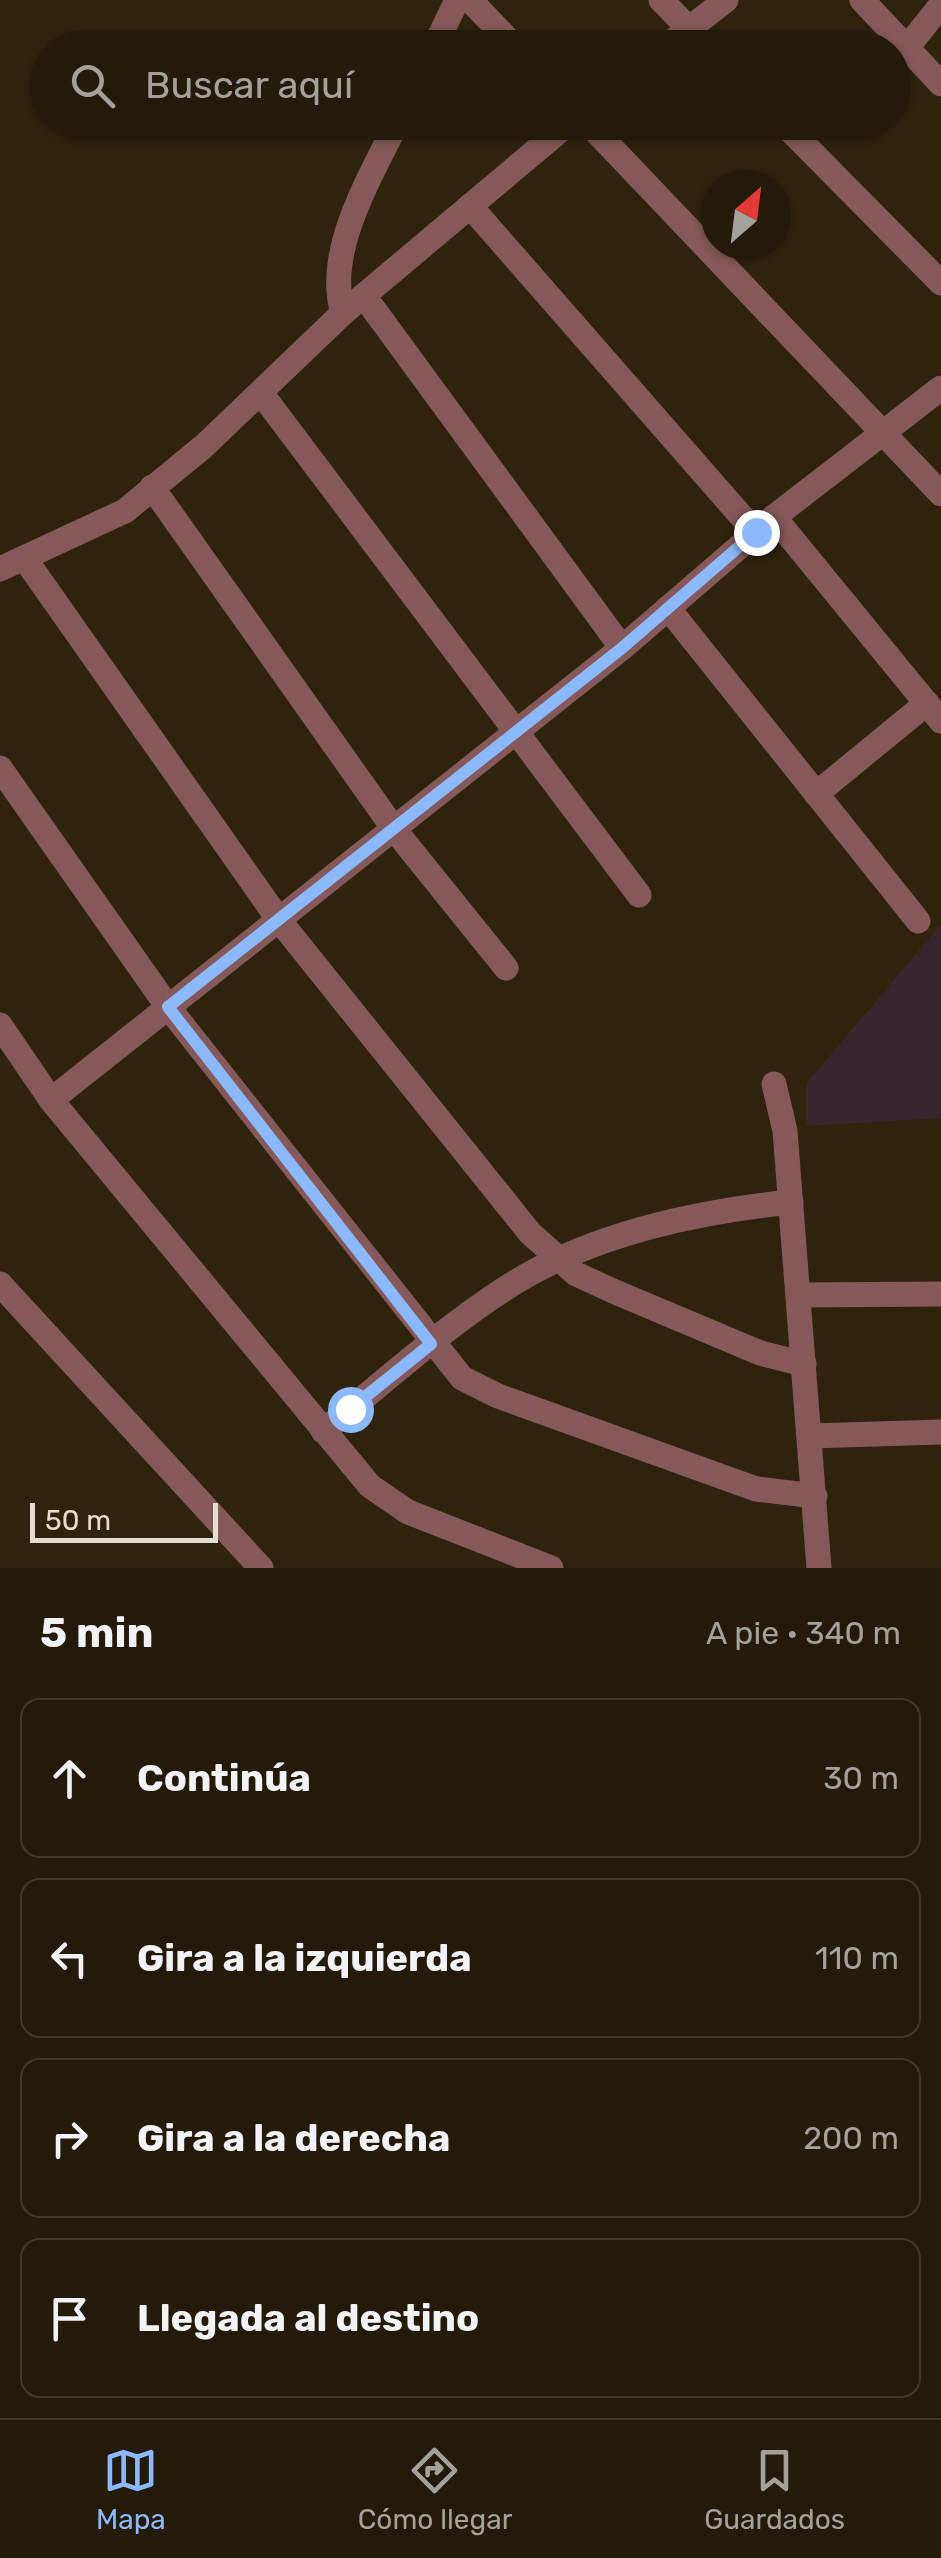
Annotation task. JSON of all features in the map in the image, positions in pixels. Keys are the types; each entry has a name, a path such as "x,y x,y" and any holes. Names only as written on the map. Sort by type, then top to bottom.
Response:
{"street":[{"path":"443,30 457,0"},
{"path":"470,0 499,30"},
{"path":"661,0 688,28"},
{"path":"686,30 726,0"},
{"path":"862,0 889,30"},
{"path":"911,43 941,5"},
{"path":"911,54 941,84"},
{"path":"343,312 336,288 346,242 366,185 388,140"},
{"path":"0,569 125,510 261,393 343,312 549,140"},
{"path":"604,140 941,494"},
{"path":"800,140 941,284"},
{"path":"470,206 934,712 816,794"},
{"path":"364,296 622,648"},
{"path":"51,1100 622,648 765,525 941,388"},
{"path":"261,393 514,734 639,895"},
{"path":"152,487 394,829 506,968"},
{"path":"25,559 279,920 530,1232 576,1274 760,1353 804,1364"},
{"path":"668,608 918,921"},
{"path":"0,768 168,1007 431,1344 462,1378 498,1396 756,1489 815,1496"},
{"path":"0,1025 51,1100 370,1486 408,1512 551,1568"},
{"path":"774,1084 785,1131 820,1568"},
{"path":"323,1431 507,1287 560,1261 599,1243 721,1209 791,1202"},
{"path":"0,1284 8,1310 260,1568"},
{"path":"799,1295 941,1294"},
{"path":"810,1436 941,1432"}],"shaded area":[{"path":"941,924 941,1118 806,1126 806,1084"}],"route":[{"path":"350,1409 431,1344 168,1007 622,648 756,532"}]}
